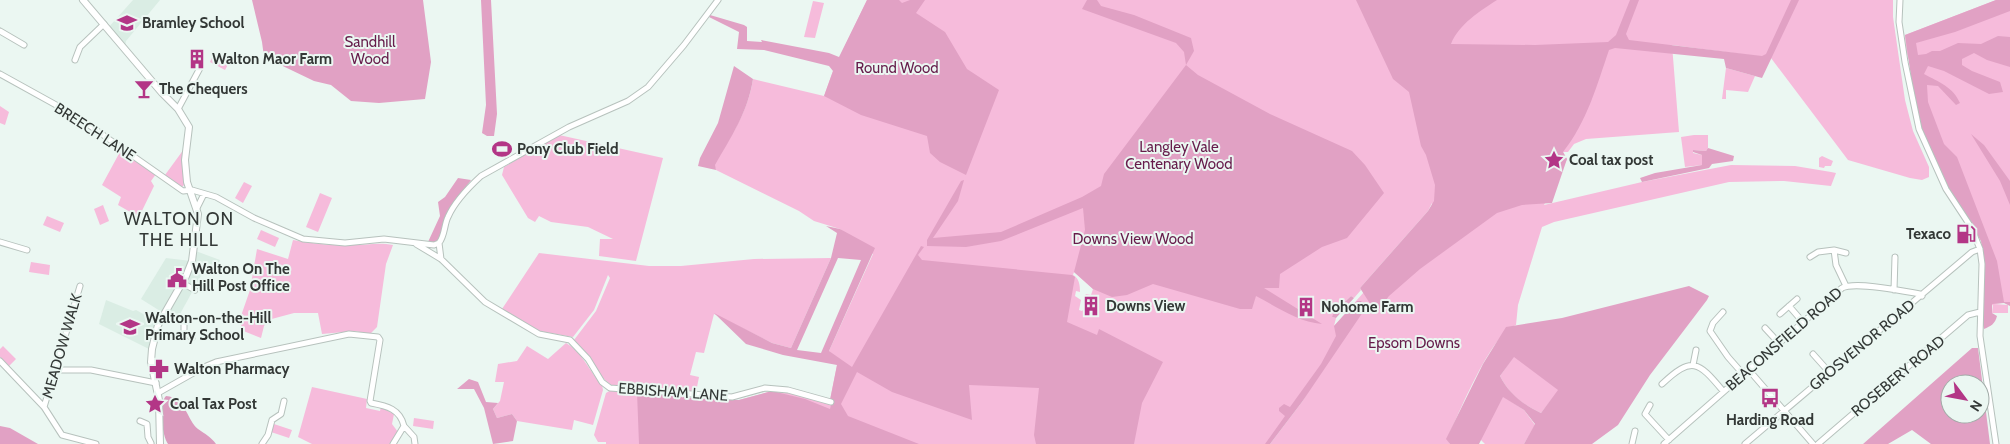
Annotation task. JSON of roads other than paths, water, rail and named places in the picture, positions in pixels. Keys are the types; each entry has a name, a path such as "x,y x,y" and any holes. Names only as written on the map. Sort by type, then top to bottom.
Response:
{"main road":[{"path":"83,0 178,109 188,127 185,160 189,190 198,214 193,256 182,284 158,325 152,349 151,362 158,393 160,443"}],"street":[{"path":"434,254 436,244 442,240 448,215 469,187 481,176 568,126 628,101 648,87 684,45 718,0"},
{"path":"1900,0 1899,22 1919,129 1946,189 1971,228 1980,250 1982,264 1980,312 1982,347 1996,444"},
{"path":"75,60 80,47 104,24"},
{"path":"0,31 24,45"},
{"path":"178,109 200,68"},
{"name":"BREECH LANE","path":"0,74 72,114 183,191 189,190"},
{"name":"EBBISHAM LANE","path":"189,190 216,197 254,218 303,239 345,243 384,239 436,244"},
{"path":"197,208 204,194"},
{"path":"0,242 27,250"},
{"name":"EBBISHAM LANE","path":"413,243 441,259 485,302 539,334 570,340 588,359 602,382 610,388 732,397 765,388 788,390 831,402"},
{"path":"436,244 441,259"},
{"path":"1834,250 1836,265 1846,286"},
{"path":"1810,257 1818,252 1834,250 1846,254"},
{"name":"GROSVENOR ROAD","path":"1745,444 1972,252 1980,250"},
{"path":"1894,290 1896,257"},
{"path":"182,284 195,290"},
{"name":"BEACONSFIELD ROAD","path":"1664,444 1802,321 1836,292 1846,286 1858,285 1920,294 1922,296"},
{"name":"MEADOW WALK","path":"44,407 80,286"},
{"path":"1780,314 1797,299"},
{"path":"1789,306 1802,321"},
{"path":"1723,312 1713,323 1710,331 1728,357 1743,374"},
{"name":"ROSEBERY ROAD","path":"1818,444 1968,315 1980,312"},
{"path":"165,314 184,320 184,331 192,338"},
{"path":"1765,328 1778,342"},
{"path":"158,393 216,362 349,334 380,338 370,401 371,403 393,409 400,416 404,426 414,438 415,444"},
{"path":"1693,365 1696,350"},
{"path":"1813,354 1830,373"},
{"path":"0,361 44,407 62,435 96,444"},
{"path":"1662,384 1681,367 1693,365 1704,369 1723,391"},
{"path":"1748,369 1813,444"},
{"path":"56,370 91,370 156,383"},
{"path":"262,444 268,435 272,420 281,414 284,401"},
{"path":"1650,404 1645,414 1669,440"},
{"path":"140,421 147,424 149,443 160,443"},
{"path":"393,444 404,426"},
{"path":"1630,444 1634,434"}],"place":[{"name":"Bramley School","path":"127,23"},
{"name":"Walton Maor Farm","path":"197,59"},
{"name":"The Chequers","path":"144,89"},
{"name":"Pony Club Field","path":"502,149"},
{"name":"Coal tax post","path":"1554,160"},
{"name":"Texaco","path":"1966,234"},
{"name":"Walton On The Hill Post Office","path":"177,278"},
{"name":"Downs View","path":"1091,306"},
{"name":"Nohome Farm","path":"1306,307"},
{"name":"Walton-on-the-Hill Primary School","path":"130,327"},
{"name":"Walton Pharmacy","path":"159,369"},
{"name":"Harding Road","path":"1770,398"},
{"name":"Coal Tax Post","path":"155,404"}],"district":[{"name":"WALTON ON THE HILL","path":"179,229"}],"park label":[{"name":"Sandhill Wood","path":"370,50"},
{"name":"Round Wood","path":"897,68"},
{"name":"Langley Vale Centenary Wood","path":"1179,156"},
{"name":"Downs View Wood","path":"1133,239"},
{"name":"Epsom Downs","path":"1414,343"}]}
